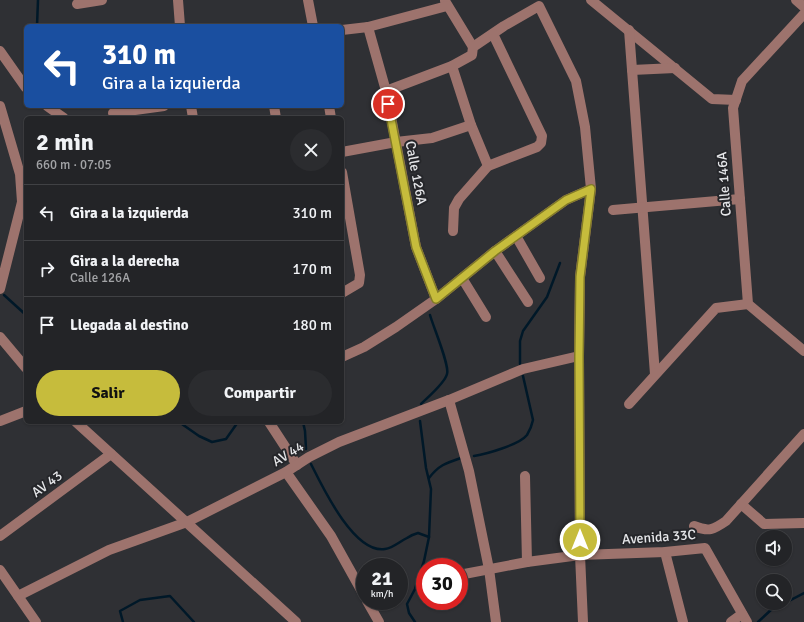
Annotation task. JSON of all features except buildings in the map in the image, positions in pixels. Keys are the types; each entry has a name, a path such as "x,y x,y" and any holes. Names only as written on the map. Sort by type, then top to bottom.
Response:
{"street":[{"path":"77,4 102,0"},
{"path":"178,0 180,24"},
{"path":"308,0 314,24"},
{"path":"591,0 712,99 736,100"},
{"path":"796,0 804,7"},
{"path":"344,30 368,26 446,3 473,48 472,55 452,66 386,91"},
{"path":"473,48 504,26 539,6 576,81 586,127 591,189 580,277 579,356 580,555 584,622"},
{"name":"Calle 146A","path":"748,304 733,108 742,81 804,14"},
{"name":"Calle 126A","path":"368,26 386,91 416,247 436,299"},
{"path":"628,30 655,374"},
{"path":"453,231 454,208 488,166 537,147 541,143 542,136 493,34"},
{"path":"0,51 24,85"},
{"path":"452,66 471,125 488,166"},
{"path":"632,70 674,68"},
{"path":"0,106 20,174 22,202 0,289"},
{"path":"50,108 61,116"},
{"path":"114,116 154,108"},
{"path":"344,152 396,142 432,138 471,125"},
{"path":"344,183 360,275 359,283 344,292"},
{"path":"344,356 364,347 396,327 436,299 495,251 566,200 591,189"},
{"path":"613,210 740,199"},
{"path":"516,236 540,278"},
{"path":"495,251 528,302"},
{"path":"462,278 486,317"},
{"path":"629,404 716,308 748,304 804,351"},
{"path":"0,337 24,366"},
{"name":"AV 44","path":"18,596 109,550 187,522 286,472 309,457 339,442 449,400 523,369 579,356"},
{"path":"449,400 469,471 489,569 496,622"},
{"path":"0,421 24,412"},
{"path":"78,424 296,622"},
{"path":"270,424 297,466"},
{"path":"694,526 704,530 715,528 726,521 804,434"},
{"name":"AV 43","path":"0,536 111,454"},
{"path":"286,472 331,536 356,581"},
{"path":"524,476 527,562"},
{"path":"741,504 764,524 804,523"},
{"name":"Avenida 33C","path":"468,573 527,562 580,555 665,552 705,548 745,618"},
{"path":"665,552 683,622"},
{"path":"0,570 36,622"},
{"path":"373,610 379,622"},
{"path":"731,622 745,618"}],"waterway":[{"path":"37,24 38,0"},
{"path":"520,364 520,341 523,331 547,297 560,263"},
{"path":"4,295 24,313"},
{"path":"421,404 440,386 447,374 444,355 430,315"},
{"path":"474,456 510,446 527,435 533,420 523,376"},
{"path":"415,622 409,613 407,604 415,589 424,561 429,537 431,489 426,468 420,421"},
{"path":"182,424 199,436 212,442 226,439 237,424"},
{"path":"303,424 306,449"},
{"path":"429,478 443,465 461,458"},
{"path":"311,464 340,517 362,541 373,548 385,549 418,533 429,537"},
{"path":"792,599 804,593"},
{"path":"123,622 120,611 140,600 170,596 194,622"},
{"path":"758,622 771,610"}],"route":[{"path":"388,104 416,247 436,299 495,251 566,200 591,189 580,277 580,540"}]}
